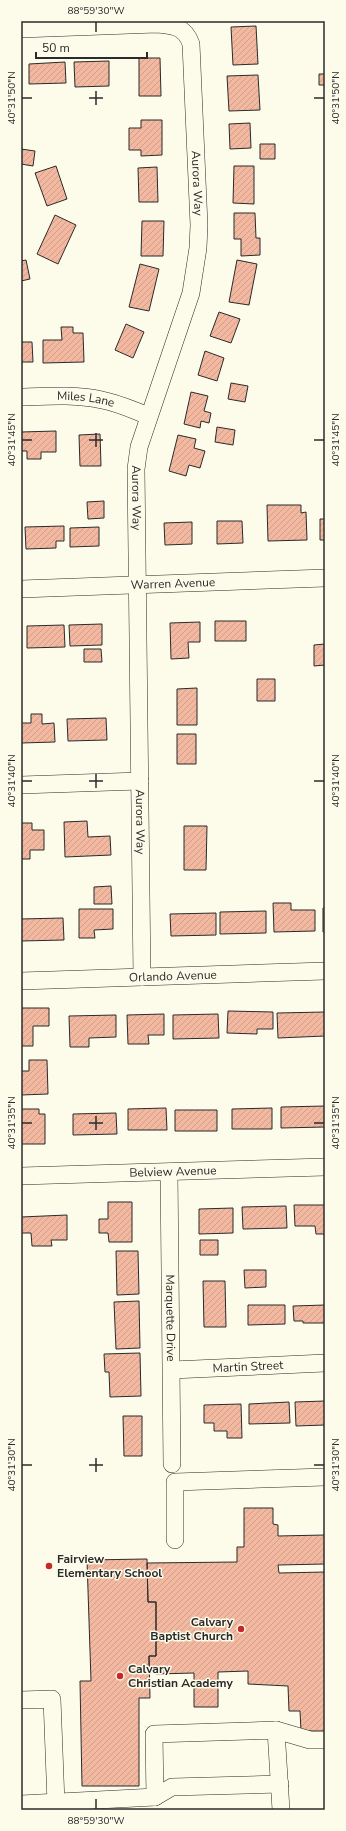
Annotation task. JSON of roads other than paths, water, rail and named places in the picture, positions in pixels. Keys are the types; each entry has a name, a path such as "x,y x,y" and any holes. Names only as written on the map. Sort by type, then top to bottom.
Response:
{"street":[{"name":"Aurora Way","path":"21,29 156,24 173,25 184,31 189,37 191,44 198,248 191,293 170,359 139,447 136,470 142,977"},
{"name":"Miles Lane","path":"21,397 88,397 114,403 149,416"},
{"name":"Warren Avenue","path":"21,589 325,578"},
{"path":"21,785 140,782"},
{"name":"Orlando Avenue","path":"21,981 325,971"},
{"name":"Belview Avenue","path":"21,1176 325,1167"},
{"name":"Marquette Drive","path":"169,1172 172,1464"},
{"name":"Martin Street","path":"172,1370 325,1363"},
{"path":"175,1540 175,1482 325,1476"},
{"path":"21,1700 52,1699 56,1803"},
{"path":"155,1797 154,1734 276,1730 310,1740 325,1740"},
{"path":"276,1730 281,1810"},
{"path":"21,1804 155,1797 172,1787 280,1784"}],"place":[{"name":"Fairview Elementary School","path":"49,1566"},
{"name":"Calvary Baptist Church","path":"241,1629"},
{"name":"Calvary Christian Academy","path":"120,1676"}]}
